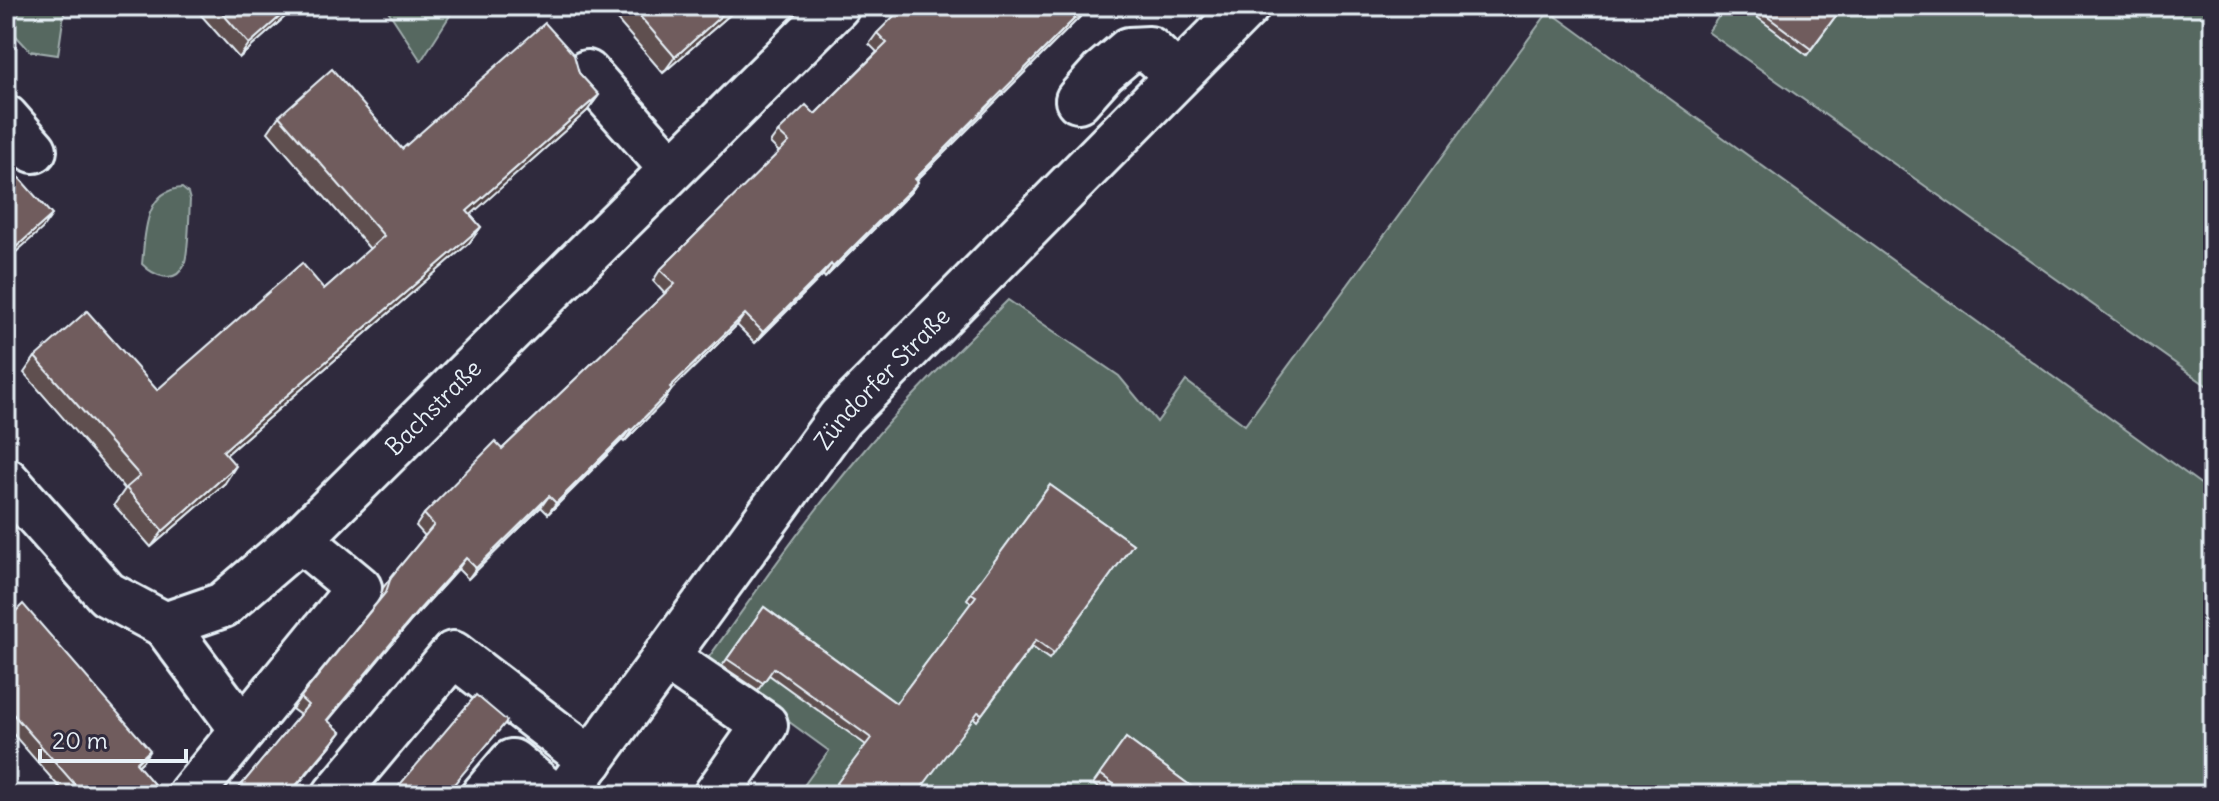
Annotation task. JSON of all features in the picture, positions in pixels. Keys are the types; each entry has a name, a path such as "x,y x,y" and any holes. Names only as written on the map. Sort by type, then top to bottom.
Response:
{"street":[{"name":"Bachstraße","path":"165,625 223,605 300,539 837,6"},
{"name":"Zündorfer Straße","path":"565,795 840,418 1247,6"},
{"path":"1078,100 1103,72 1129,50 1149,49 1177,76"},
{"path":"587,73 672,169"},
{"path":"6,480 107,594 165,625 243,730"},
{"path":"190,795 359,588 300,539"},
{"path":"335,795 453,654 591,760"},
{"path":"665,657 765,725 716,795"},
{"path":"484,795 512,762 552,795"}],"green space":[{"path":"6,6 65,6 58,55 30,51 6,25"},
{"path":"385,6 456,6 421,61"},
{"path":"1726,6 2213,6 2213,390 1708,32"},
{"path":"1549,11 2213,493 2213,795 797,795 829,751 706,661 836,484 930,378 1008,300 1119,376 1157,422 1186,381 1245,425"},
{"path":"182,188 190,200 186,259 175,275 164,276 142,264 146,228 153,206 160,197"}],"building":[{"path":"216,6 292,6 249,44"},
{"path":"631,6 732,6 675,57"},
{"path":"904,6 914,15 923,6 1087,6 915,179 918,182 763,332 745,314 556,503 549,496 476,568 466,558 327,720 341,732 288,795 233,795 308,705 300,698 386,592 391,577 434,525 424,514 495,442 502,449 675,284 660,270 789,142 778,132 806,105 815,114 887,43 877,33"},
{"path":"1753,6 1843,6 1811,49"},
{"path":"545,23 574,55 579,73 599,95 467,211 481,227 223,451 236,466 163,531 126,488 140,476 35,357 87,311 157,390 302,263 324,289 384,236 279,116 332,69 402,149"},
{"path":"6,163 52,215 6,256"},
{"path":"1050,485 1133,544 1054,653 1036,640 982,714 978,712 916,795 828,795 871,738 774,668 763,683 727,659 764,607 896,703 976,596 971,593"},
{"path":"6,602 15,612 23,604 150,750 136,763 163,795 84,795 6,706"},
{"path":"476,695 507,721 445,795 391,795"},
{"path":"1126,738 1203,795 1129,795 1100,774"}]}
